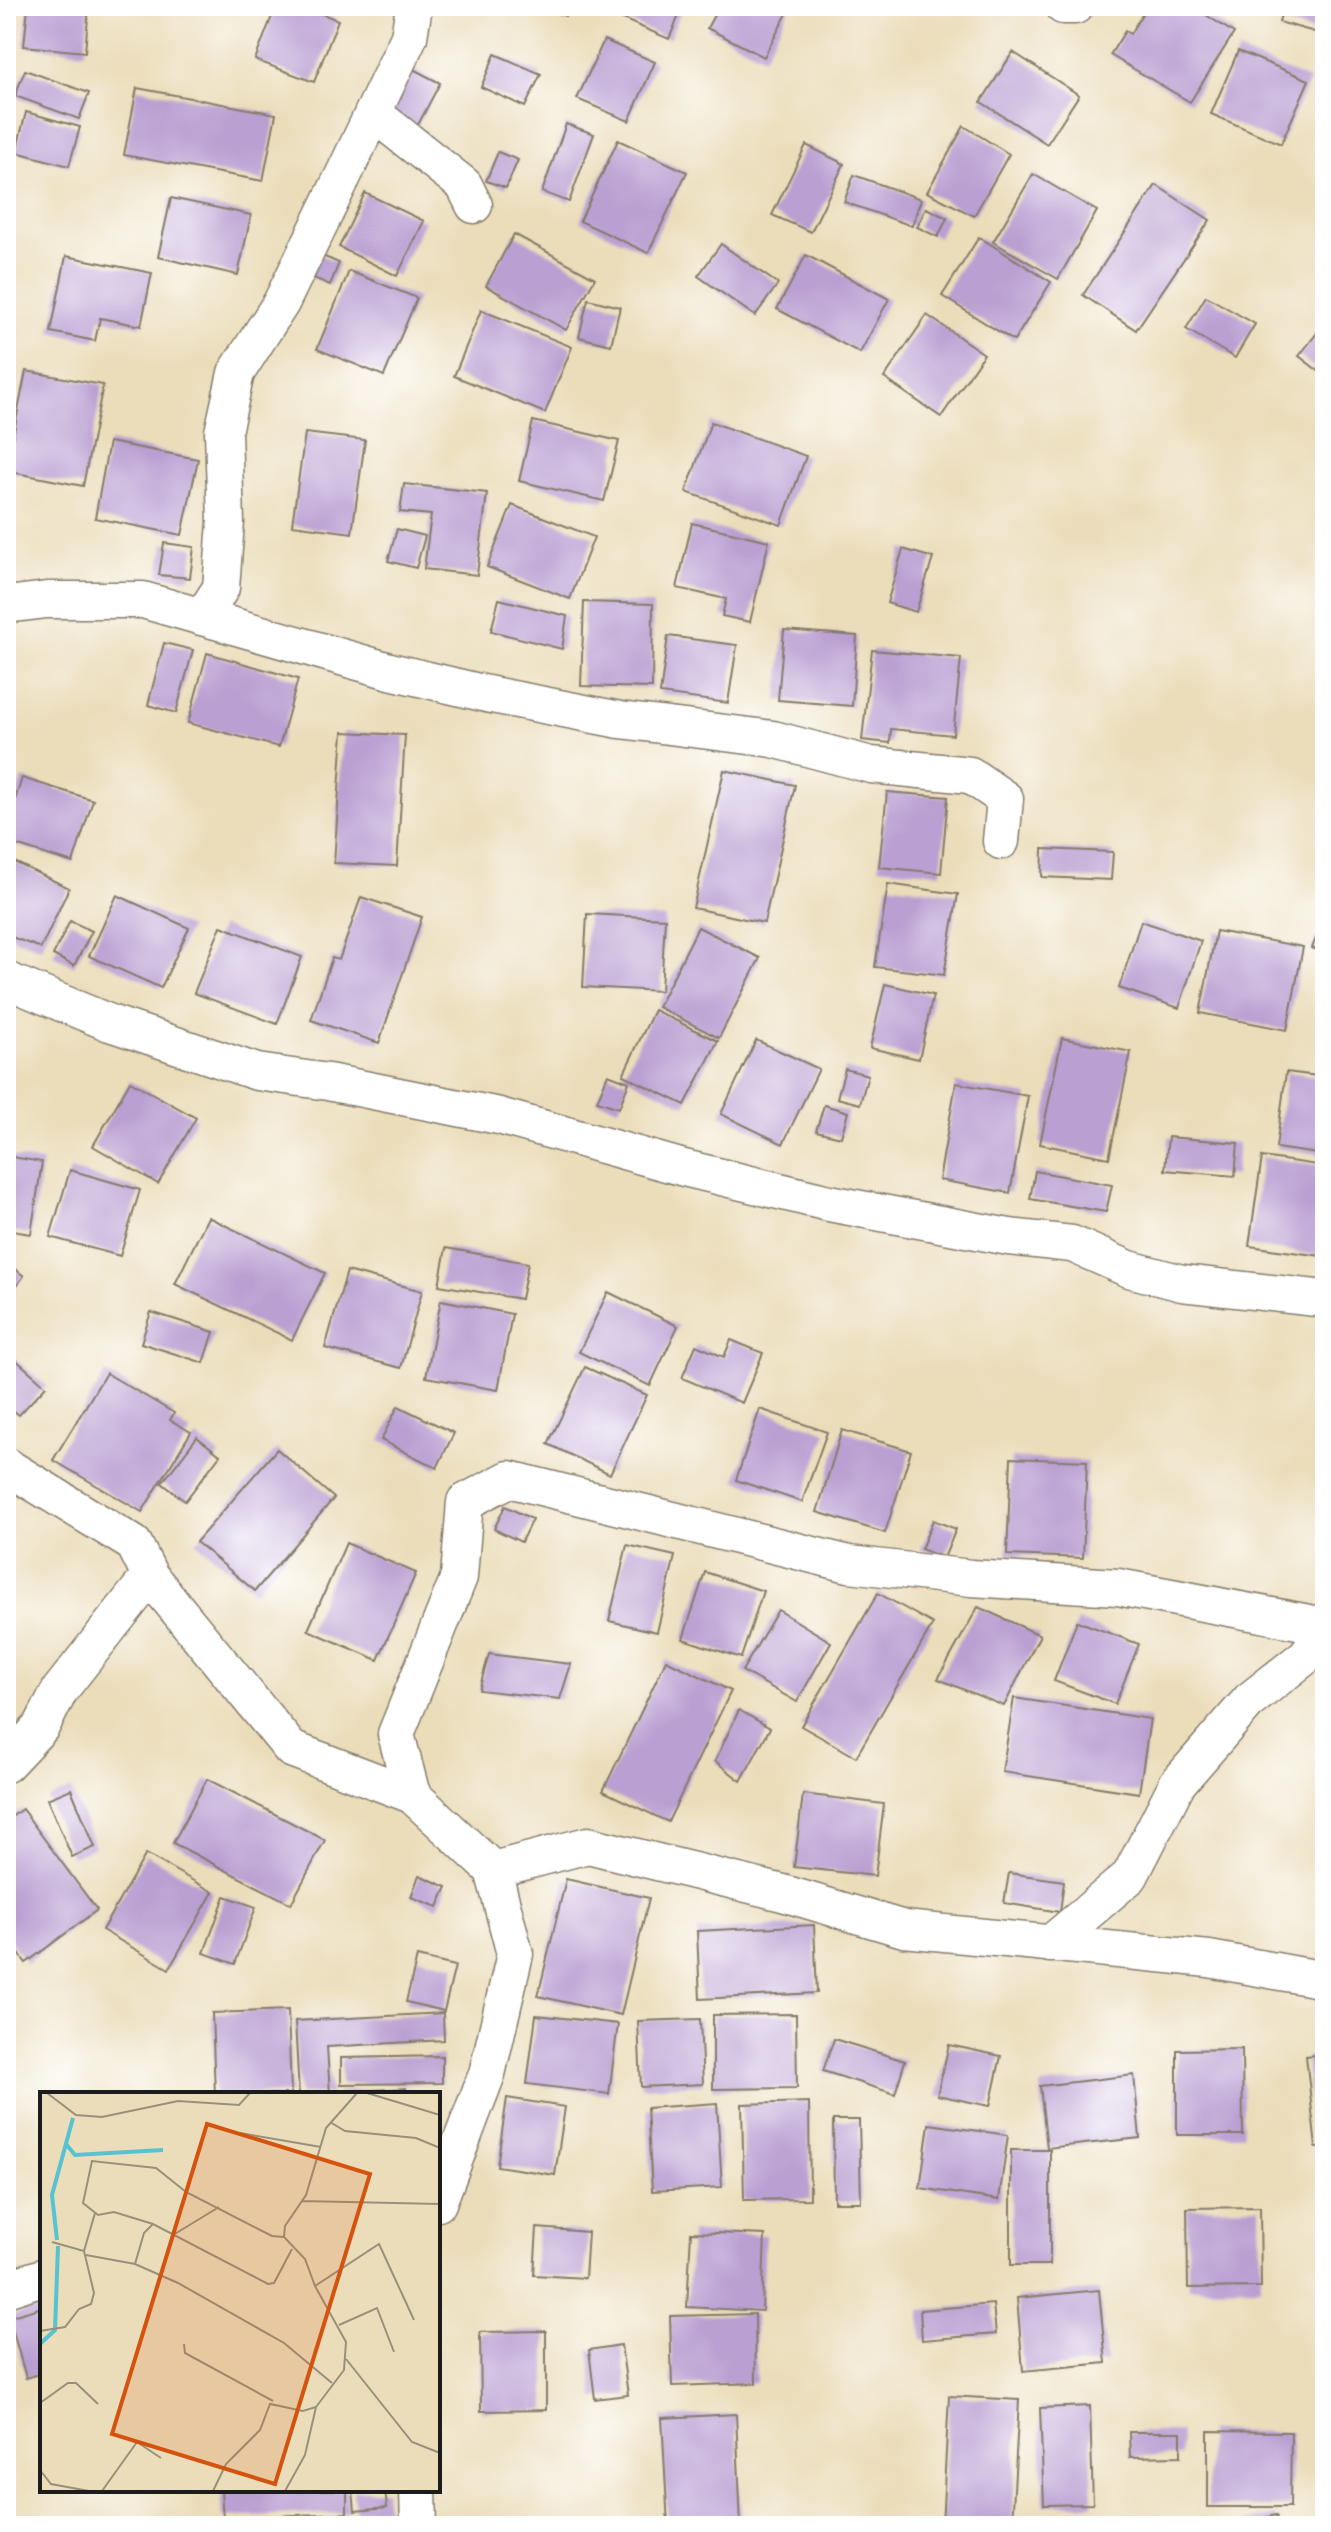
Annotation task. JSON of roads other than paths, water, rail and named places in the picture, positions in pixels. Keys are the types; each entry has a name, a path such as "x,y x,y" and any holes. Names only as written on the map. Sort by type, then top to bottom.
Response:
{"street":[{"path":"202,617 221,588 226,522 223,432 236,373 281,303 409,37 414,6"},
{"path":"1063,6 1075,6"},
{"path":"373,113 464,185 474,205"},
{"path":"6,605 47,600 143,600 390,671 487,694 620,720 773,739 871,765 970,775 1005,799 1001,841"},
{"path":"6,980 110,1023 257,1072 328,1082 499,1116 684,1168 829,1203 1009,1237 1072,1244 1129,1269 1182,1283 1325,1299"},
{"path":"6,1466 134,1544 150,1576 291,1749 412,1795 493,1870 515,1954 487,2074 441,2186"},
{"path":"412,1795 396,1734 459,1577 465,1502 509,1479 849,1564 971,1578 1118,1587 1325,1627 1306,1656 1250,1700 1177,1784 1130,1876 1050,1944"},
{"path":"6,1764 41,1727 60,1690 150,1576"},
{"path":"493,1870 588,1845 783,1893 904,1929 1209,1959 1325,1980"},
{"path":"6,2289 40,2278"},
{"path":"418,2492 419,2526"}]}
